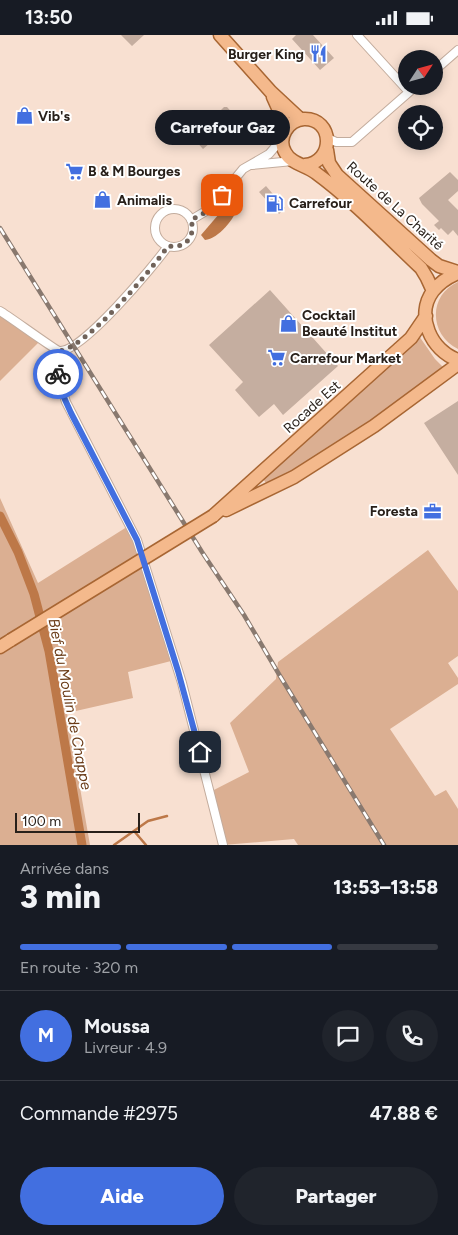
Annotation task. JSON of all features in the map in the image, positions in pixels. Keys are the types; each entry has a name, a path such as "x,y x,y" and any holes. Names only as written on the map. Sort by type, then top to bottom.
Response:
{"main road":[{"path":"220,35 271,92 300,119 316,122 324,129 327,144 317,161 306,165 292,161 284,151 285,134 271,92"},
{"path":"285,134 300,119"},
{"name":"Route de La Charité","path":"327,144 329,163 337,175 431,260 439,266 458,272"},
{"name":"Route de La Charité","path":"306,165 328,181 421,268 428,278 433,291"},
{"path":"458,272 444,279 433,291 427,303 426,316 427,329 433,341 441,350 458,360"},
{"name":"Rocade Est","path":"213,516 411,338 426,316"},
{"name":"Rocade Est","path":"6,643 213,516 294,477 374,426 458,364"}],"street":[{"path":"357,35 398,80"},
{"path":"443,63 458,50"},
{"path":"327,144 352,142 406,95"},
{"path":"191,220 212,209 243,169 274,150 285,134"},
{"path":"252,165 292,161"},
{"path":"170,209 183,211 191,220 193,226 190,238 180,246 168,246 155,233 156,220 170,209"},
{"path":"0,311 58,351 64,350 81,340 104,320 144,277 168,246"},
{"path":"58,351 58,370 66,402 137,540 182,683 223,845"}],"shaded area":[{"path":"231,200 238,205 234,216 221,232 205,240 201,235"},
{"path":"458,282 458,349 448,343 442,334 437,325 436,315 437,305 441,296 448,288"},
{"path":"0,311 41,340 0,381"},
{"path":"419,336 435,359 444,368 388,411 268,486 261,476"},
{"path":"0,498 38,583 130,525 175,660 128,672 133,698 67,713 90,845 0,845"},
{"path":"428,550 458,591 458,656 448,663 458,678 458,684 390,729 435,796 446,790 458,809 458,845 298,845 294,839 223,845 210,792 249,772 230,723 276,679 278,662"}],"building":[{"path":"121,35 144,35 132,46"},
{"name":"Burger King","path":"296,35 313,35 334,58 320,70 292,39"},
{"path":"224,107 227,107 237,120 203,149 193,138"},
{"path":"450,172 458,180 458,191 448,200 458,210 458,236 453,230 448,235 441,228 439,230 434,225 439,221 422,204 419,198"},
{"name":"Carrefour","path":"266,186 285,208 279,214 259,192"},
{"name":"Carrefour Market","path":"270,290 338,366 283,415 274,404 259,417 235,390 243,382 209,345"},
{"path":"458,401 458,475 424,423"}],"waterway":[{"name":"Bief du Moulin de Chappe","path":"0,516 18,552 34,594 49,651 82,845"},
{"path":"114,845 148,821 167,816"},
{"path":"134,831 146,845"}],"railway":[{"path":"0,228 202,552 244,615 384,845"}],"way so far":[{"path":"58,374 58,351 64,350 81,340 104,320 144,277 168,246 180,246 186,243 192,232 191,220 212,209 222,195"}],"place":[{"name":"Burger King","path":"318,54"},
{"name":"Vib's","path":"24,116"},
{"name":"B & M Bourges","path":"74,171"},
{"name":"Carrefour Gaz","path":"222,195"},
{"name":"Animalis","path":"103,200"},
{"name":"Carrefour","path":"275,203"},
{"name":"Cocktail Beauté Institut","path":"288,323"},
{"name":"Carrefour Market","path":"276,358"},
{"name":"Foresta","path":"432,511"}],"route":[{"path":"58,374 62,393 71,413 137,540 178,671 200,752"}]}
